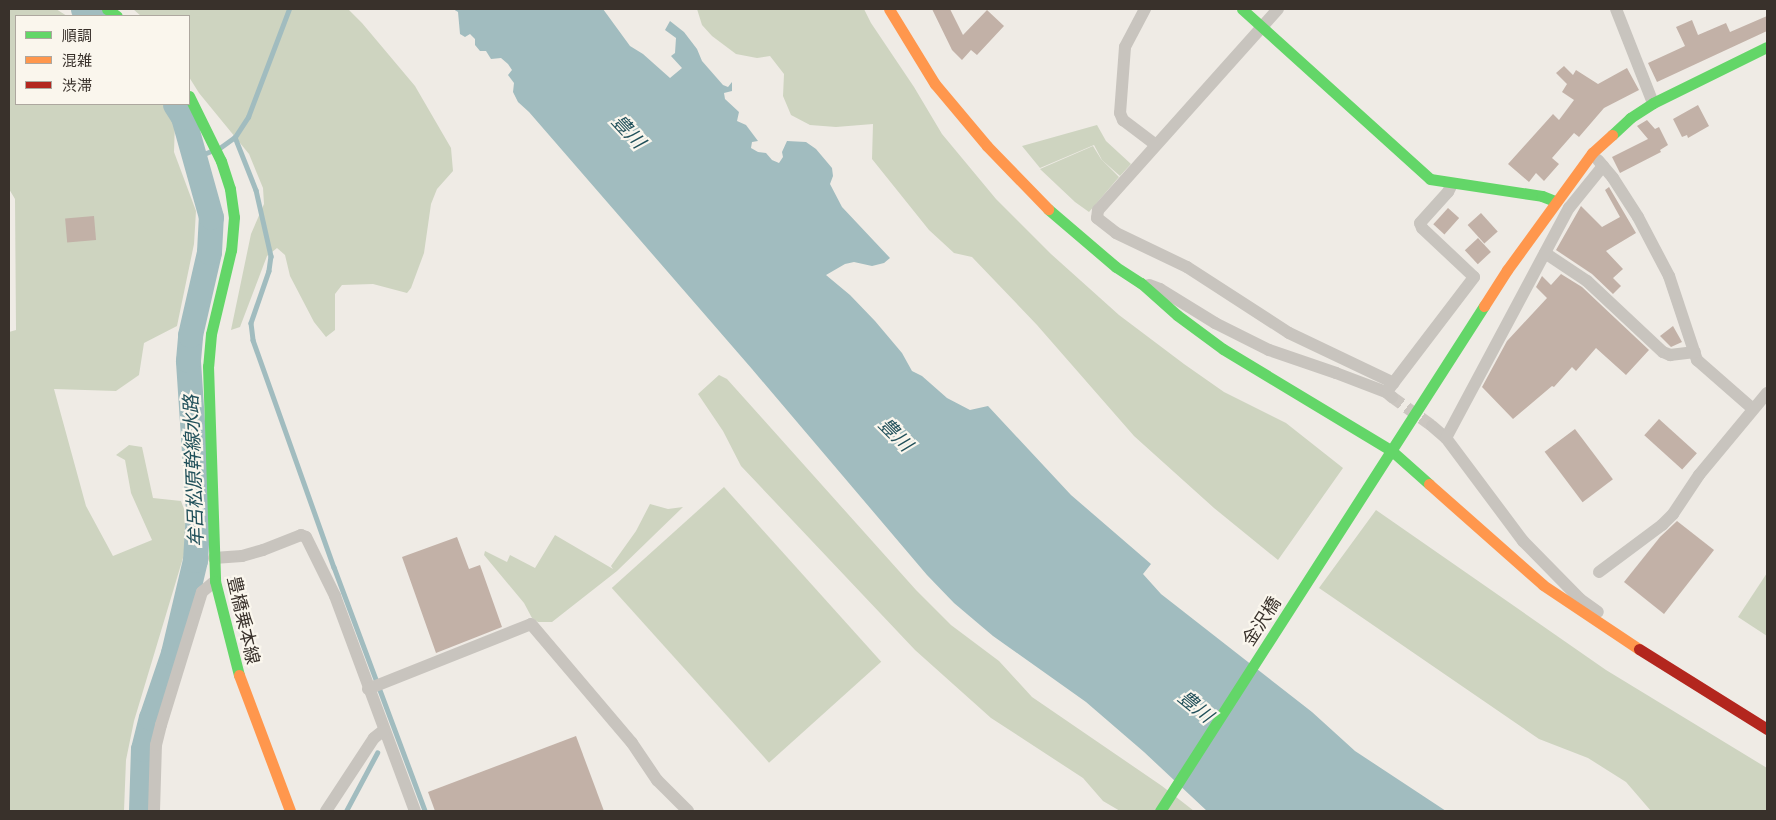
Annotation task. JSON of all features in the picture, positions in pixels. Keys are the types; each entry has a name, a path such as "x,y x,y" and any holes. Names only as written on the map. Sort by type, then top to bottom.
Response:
{"main road":[{"path":"889,9 935,84 987,146 1044,206 1116,267 1142,283 1176,315 1223,349 1392,451 1542,585 1637,648 1767,729"},
{"path":"1242,9 1421,174 1430,179 1452,184 1542,196 1555,201"},
{"name":"金沢橋","path":"1160,811 1507,270 1555,201 1592,153 1630,118 1653,103 1767,47"},
{"name":"豊橋乗本線","path":"190,98 221,161 230,189 234,217 231,250 212,334 208,366 215,581 242,685 290,811"}],"street":[{"path":"1145,9 1125,47 1120,113 1123,120 1156,145"},
{"path":"1278,9 1098,210 1097,218 1116,233 1187,267 1289,332 1391,391"},
{"path":"1616,9 1653,103"},
{"path":"1592,153 1613,178 1638,217 1669,276 1697,360 1753,409"},
{"path":"1446,438 1569,208 1603,166"},
{"path":"1391,391 1474,277 1422,228 1420,223 1448,192 1452,184"},
{"path":"1545,253 1587,281 1663,352 1670,355 1695,352"},
{"path":"1142,283 1160,289 1215,323 1269,350 1391,391"},
{"path":"1599,572 1662,525 1673,514 1699,475 1767,393"},
{"path":"1432,426 1446,438 1522,541 1580,599 1617,625 1637,648"},
{"path":"214,558 242,556 301,535 306,537 334,596 415,811"},
{"path":"154,811 156,745 202,592 215,581"},
{"path":"370,688 531,624 632,743 658,780 688,811"},
{"path":"326,811 374,738 384,730"}],"green space":[{"path":"9,9 56,9 65,15 15,15 15,105 165,105 175,121 174,152 196,211 194,244 177,326 144,343 139,375 116,391 54,389 86,506 113,556 152,540 131,493 125,460 116,455 129,445 142,447 153,498 181,501 187,517 186,548 134,721 126,760 124,811 9,811 9,332 16,330 15,199 9,189"},
{"path":"133,9 348,9 362,23 415,86 451,148 453,171 437,189 431,204 424,253 411,288 407,293 373,284 342,285 335,294 335,330 326,337 314,322 290,276 285,255 277,248 267,256 240,327 231,330 251,234 264,204 263,188 249,154 199,93 190,79 190,15 140,15"},
{"path":"697,9 864,9 942,134 996,199 1051,254 1119,315 1184,364 1224,392 1286,423 1343,468 1278,560 1214,508 1134,436 1037,325 972,257 954,253 929,230 872,159 873,124 836,127 810,125 791,115 783,96 784,74 770,56 757,58 736,54 712,36 702,25"},
{"path":"1097,125 1106,141 1131,164 1120,176 1102,160 1094,145 1040,168 1022,146"},
{"path":"1093,146 1101,159 1119,177 1089,212 1075,202 1040,169"},
{"path":"719,375 727,379 916,590 951,625 999,661 1032,697 1162,786 1194,811 1120,811 1103,801 1083,778 991,718 915,650 741,466 723,431 698,394"},
{"path":"724,487 881,662 769,763 612,588"},
{"path":"650,504 668,509 683,507 617,571 552,622 538,622 532,618 524,603 484,555 485,551 507,562 510,555 535,568 555,535 613,569 611,566 636,531"},
{"path":"1376,510 1606,670 1767,768 1767,811 1651,811 1626,782 1588,758 1539,739 1319,588"},
{"path":"1767,573 1767,636 1738,617"}],"water":[{"name":"豊川","path":"453,9 603,9 630,46 643,54 670,78 682,68 671,56 675,53 676,38 665,30 670,21 684,32 697,49 702,61 723,85 728,87 732,82 732,91 724,93 725,99 739,112 737,121 746,125 758,141 752,142 751,148 758,152 766,153 772,160 779,163 783,157 782,152 787,141 806,142 816,149 832,168 833,176 830,184 842,207 890,258 884,263 872,266 854,262 845,264 826,275 850,295 875,321 902,353 912,371 922,376 947,398 970,410 988,406 1071,495 1151,564 1143,574 1161,594 1312,712 1355,751 1446,811 1207,811 1144,752 1086,702 993,636 954,603 927,575 752,369 529,112 518,102 513,92 514,83 508,75 512,70 508,64 501,58 491,59 486,51 480,51 475,45 475,39 470,34 465,37 460,34 458,12"}],"building":[{"path":"932,9 950,9 963,35 987,10 1004,26 977,55 971,50 962,60 952,50"},
{"path":"1767,16 1767,31 1657,82 1648,63 1685,46 1676,27 1692,20 1698,35 1726,23 1730,32"},
{"path":"1564,66 1573,75 1576,70 1598,84 1627,68 1639,90 1604,108 1579,137 1574,133 1552,158 1559,164 1544,181 1536,173 1529,182 1508,164 1553,114 1559,120 1574,100 1562,92 1567,84 1556,73"},
{"path":"1698,105 1709,126 1688,138 1687,135 1682,137 1673,119"},
{"path":"1647,120 1655,129 1659,127 1668,145 1660,150 1661,152 1620,173 1612,157 1648,139 1637,126"},
{"path":"1609,187 1636,233 1606,251 1623,269 1613,278 1621,286 1613,294 1592,274 1556,250 1581,206 1602,227 1620,217 1605,190"},
{"path":"1448,208 1459,218 1444,234 1433,224"},
{"path":"1481,213 1498,232 1484,244 1468,225"},
{"path":"94,216 96,240 67,242 65,219"},
{"path":"1478,238 1491,252 1478,264 1465,250"},
{"path":"1561,274 1582,287 1649,350 1626,375 1596,348 1576,371 1572,367 1554,387 1552,386 1513,419 1482,387 1507,341 1547,298 1536,287 1542,276 1551,285"},
{"path":"1673,326 1682,342 1671,347 1660,336"},
{"path":"1659,419 1697,453 1682,469 1644,435"},
{"path":"1575,429 1613,479 1583,502 1545,452"},
{"path":"1677,521 1714,550 1664,614 1624,582 1660,537"},
{"path":"457,537 469,569 480,565 502,627 436,653 402,557"},
{"path":"576,736 604,811 435,811 428,792"}],"waterway":[{"path":"83,9 92,15"},
{"path":"221,147 235,137 248,117 289,9"},
{"name":"牟呂松原幹線水路","path":"141,811 143,749 151,718 173,653 195,560 198,512 188,360 190,335 209,252 211,217 183,117 176,105"},
{"path":"235,137 256,190 271,256 269,271 251,323 253,340 334,567 425,811"},
{"path":"194,158 211,151"},
{"path":"346,811 377,753"}],"tunnel":[{"path":"1392,397 1432,426"}],"traffic: fast":[{"path":"107,9 116,15"},
{"path":"1242,9 1430,179 1542,196 1555,201"},
{"path":"1612,135 1630,118 1653,103 1767,47"},
{"path":"190,98 221,161 230,189 234,217 231,250 211,334 208,366 215,581 239,675"},
{"path":"1048,209 1116,267 1141,283 1177,315 1223,349 1392,451 1429,484"},
{"path":"1160,811 1484,306"}],"traffic: slow":[{"path":"889,9 935,84 987,146 1048,209"},
{"path":"1484,306 1507,270 1592,153 1612,135"},
{"path":"1429,484 1543,585 1639,649"},
{"path":"239,675 290,811"}],"traffic: jam":[{"path":"1639,649 1767,729"}]}
